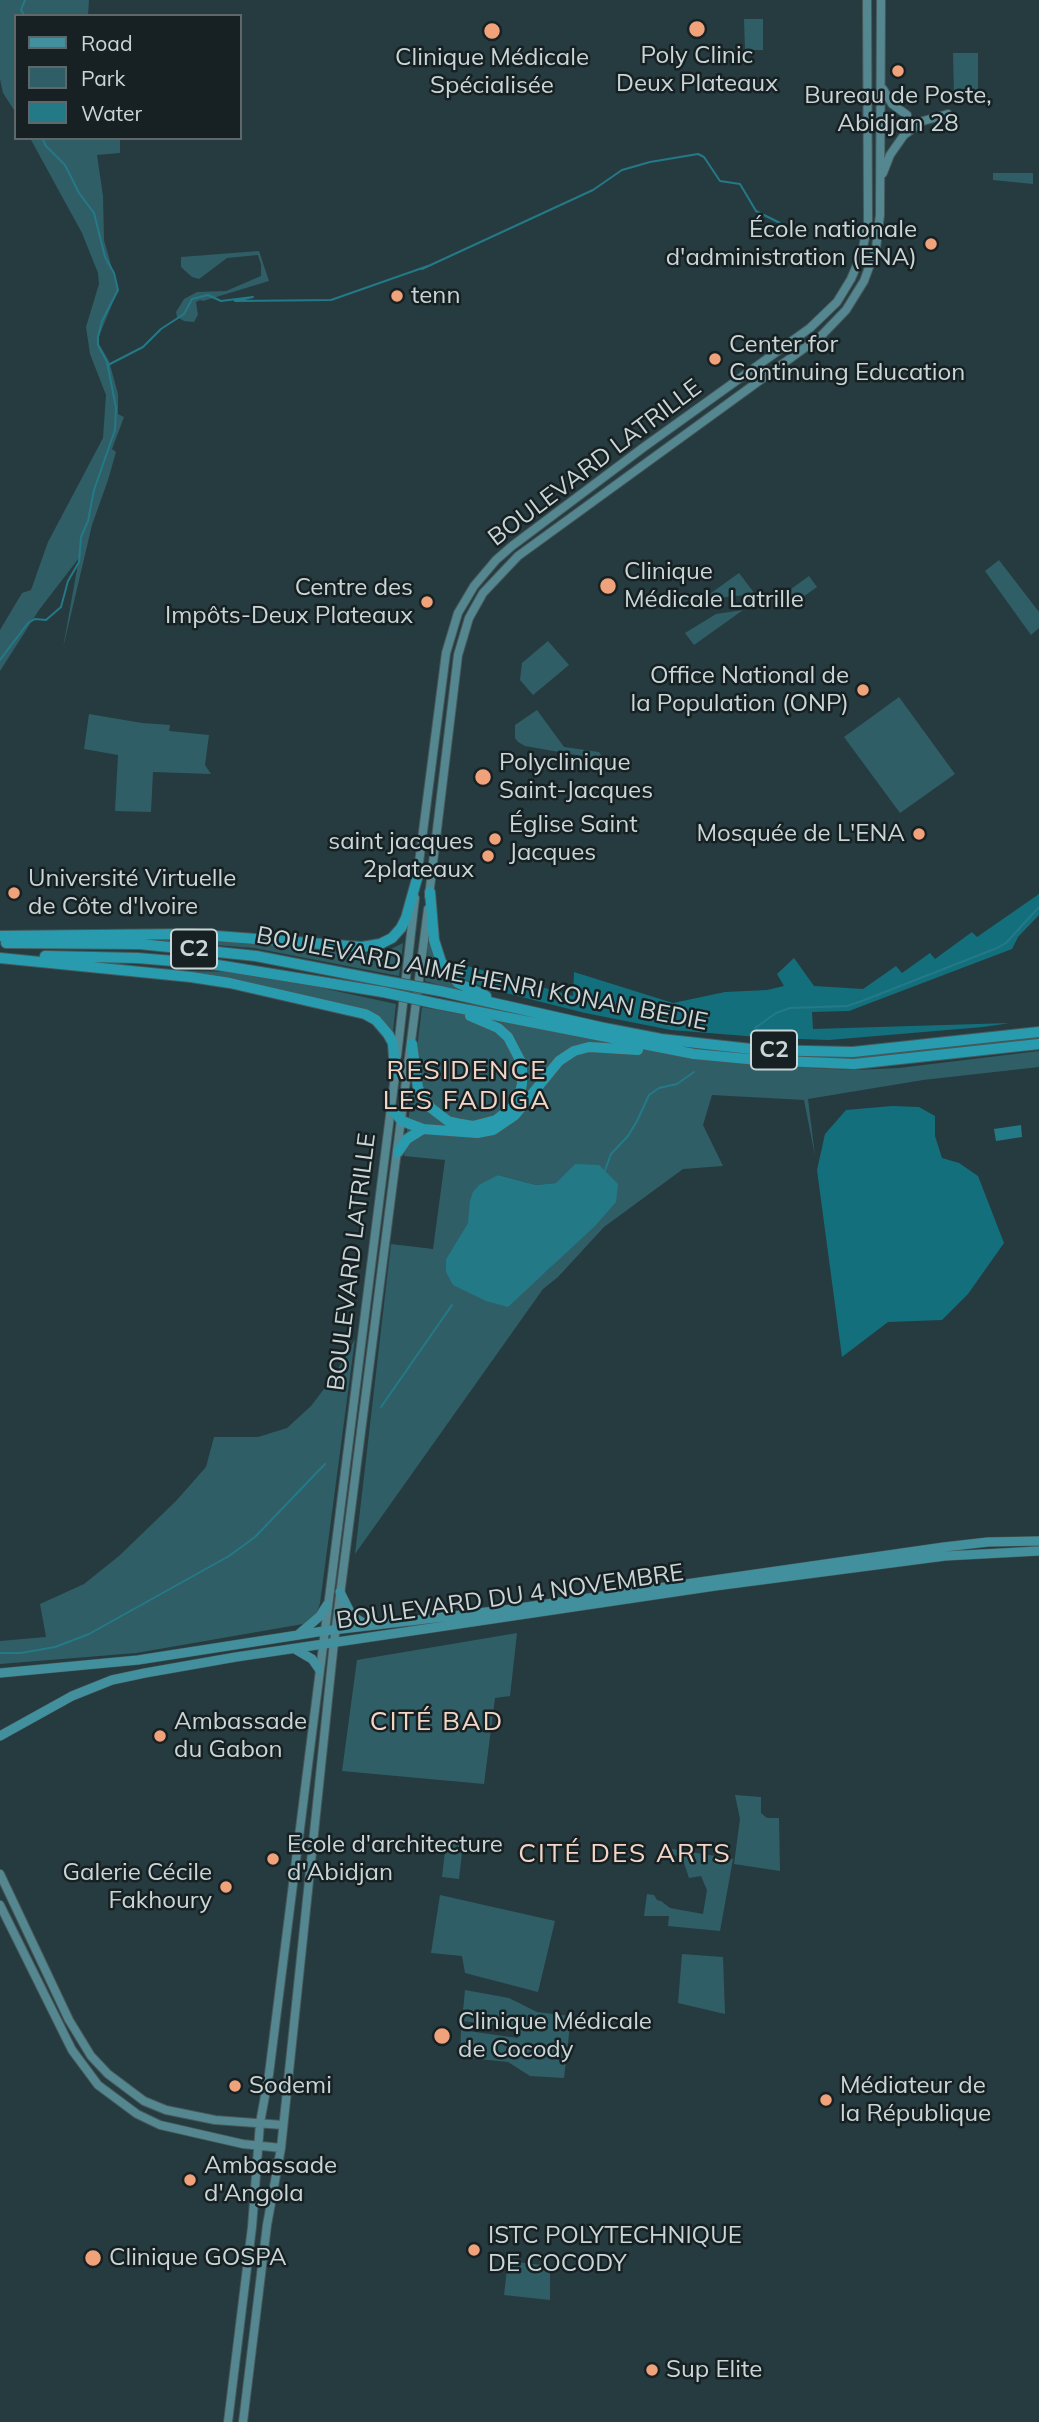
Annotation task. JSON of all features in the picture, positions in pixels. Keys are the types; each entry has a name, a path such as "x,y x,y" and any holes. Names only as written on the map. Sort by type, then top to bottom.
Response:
{"highway":[{"path":"0,936 191,934 362,947 380,944 392,938 401,928 418,875"},
{"path":"430,892 433,940 436,952 447,971 458,983 512,1006"},
{"name":"BOULEVARD AIMÉ HENRI KONAN BEDIE","path":"0,943 140,944 256,956 384,986 438,1003 683,1052 758,1060 854,1064 1039,1044"},
{"path":"0,956 191,977 346,1008 365,1014 383,1026 393,1043 395,1073"},
{"name":"BOULEVARD AIMÉ HENRI KONAN BEDIE","path":"0,956 137,958 198,962 440,991 661,1039 760,1050 853,1052 1039,1032"},
{"path":"412,1044 418,1088 430,1108 448,1121 473,1126 486,1124 514,1106 519,1096 523,1074 519,1056 508,1037 498,1028 438,1003"},
{"path":"392,1110 402,1121 423,1129 477,1133 493,1130 515,1115 559,1061 574,1051 597,1047 683,1052"},
{"path":"397,1155 407,1139 423,1129"}],"main road":[{"name":"BOULEVARD LATRILLE","path":"229,2422 252,2227 257,2146 269,2074 392,1110 446,653 458,613 474,586 496,560 644,447 810,328 837,302 852,279 862,253 868,222 867,0"},
{"path":"881,0 881,84 889,100 907,115"},
{"name":"BOULEVARD LATRILLE","path":"243,2422 267,2225 281,2148 334,1642 412,1044 458,655 469,618 483,593 518,556 832,326 853,300 871,265 878,232 881,84"},
{"path":"881,179 890,155 904,135 923,121 948,114"},
{"path":"388,1140 394,1142 397,1155"},
{"name":"BOULEVARD DU 4 NOVEMBRE","path":"0,1673 128,1661 336,1629 512,1609 944,1546 1039,1541"},
{"name":"BOULEVARD DU 4 NOVEMBRE","path":"0,1736 72,1696 145,1672 715,1586 979,1553 1039,1551"},
{"path":"340,1592 352,1616 369,1626"},
{"path":"298,1635 320,1616 327,1605"},
{"path":"293,1649 312,1659 319,1670"},
{"path":"317,1693 329,1694"},
{"path":"0,1874 69,2020 91,2056 108,2074 125,2089 166,2110 188,2116 283,2125"},
{"path":"0,1905 72,2050 98,2085 137,2114 160,2125 183,2132 281,2148"}],"green space":[{"path":"0,0 89,0 88,14 14,14 14,110 3,93 0,79"},
{"path":"744,19 763,19 763,50 745,50"},
{"path":"953,53 978,53 978,93 954,94"},
{"path":"31,140 120,140 120,153 97,155 103,196 104,240 118,290 99,336 99,344 109,361 118,394 118,414 124,417 112,449 116,452 92,525 63,648 79,558 39,610 0,671 0,630 22,593 31,590 48,542 103,438 106,395 90,354 86,327 99,284 98,273 82,233"},
{"path":"993,173 1033,173 1033,184 993,180"},
{"path":"259,251 269,281 196,302 198,315 194,322 177,317 176,312 184,299 197,292 226,291 261,276 258,255 227,258 199,279 192,277 181,267 181,257"},
{"path":"999,560 1039,612 1039,628 1031,635 985,571"},
{"path":"739,573 755,594 662,604 707,596"},
{"path":"809,576 817,587 785,610 777,599"},
{"path":"743,610 694,645 685,633 716,614"},
{"path":"548,641 569,665 533,695 520,680 522,663"},
{"path":"899,697 955,774 900,813 844,737"},
{"path":"537,710 564,747 599,752 605,760 525,746 518,742 515,738 515,725"},
{"path":"89,714 170,725 169,731 209,735 205,765 211,774 153,772 151,812 115,811 118,755 84,749"},
{"path":"429,936 440,969 450,982 465,992 425,981"},
{"path":"179,937 361,954 387,951 403,943 399,976 254,948 161,941"},
{"path":"182,971 234,972 396,1004 392,1039 377,1021 239,980"},
{"path":"422,1007 703,1060 809,1068 899,1068 1039,1051 1039,1067 923,1080 808,1099 815,1156 804,1100 712,1095 703,1125 723,1166 683,1169 604,1227 558,1277 543,1289 355,1554 391,1244 433,1249 445,1160 404,1156","holes":["575,1164 565,1252 528,1287 446,1259 498,1175 536,1185 557,1183"]},
{"path":"355,1339 320,1603 317,1613 311,1619 303,1624 136,1653 0,1664 0,1641 46,1637 40,1604 84,1584 119,1556 176,1501 206,1467 214,1437 258,1437 287,1428 311,1406 334,1376"},
{"name":"CITÉ BAD","path":"517,1633 510,1696 495,1698 484,1784 342,1771 357,1660"},
{"path":"735,1795 761,1797 761,1813 767,1818 779,1818 780,1871 734,1864 740,1819"},
{"path":"446,1842 463,1844 459,1879 442,1877"},
{"path":"661,1847 733,1859 720,1931 668,1926 669,1916 644,1916 647,1894 654,1895 670,1908 703,1914 707,1890 701,1876 689,1878 682,1857 660,1852"},
{"path":"440,1895 555,1921 538,1992 465,1973 462,1956 431,1953"},
{"path":"682,1954 723,1957 725,2014 678,2003"},
{"path":"465,1990 509,1998 537,2012 571,2016 564,2078 530,2076 508,2062 460,2057 461,2030 518,2038 519,2028 462,2021"},
{"path":"508,2261 550,2266 550,2300 504,2295"}],"shaded area":[{"path":"1039,894 1039,915 1018,937 1012,949 849,1011 812,1012 813,1029 1010,1023 983,1027 829,1040 671,1030 585,1013 486,988 461,978 450,961 573,996 574,972 673,1003 725,992 767,990 784,986 777,974 794,958 814,986 863,989 896,966 902,973 930,953 935,959 972,932 977,937"},
{"path":"892,1106 919,1107 935,1116 935,1136 942,1158 959,1163 978,1176 1004,1243 968,1294 942,1320 888,1322 842,1357 817,1170 825,1134 846,1110"}],"water":[{"path":"1021,1125 1022,1137 996,1141 994,1129"},
{"path":"575,1164 599,1165 618,1184 616,1202 595,1226 508,1307 486,1301 453,1285 446,1272 446,1259 468,1223 470,1201 479,1185 498,1175 536,1185 556,1183"}],"waterway":[{"path":"24,14 21,10 25,0"},
{"path":"0,660 28,623 35,619 46,620 61,607 68,581 79,562 81,537 115,430 116,408 107,362 98,345 102,321 118,290 114,273 105,257 94,213 79,193 65,165 43,140"},
{"path":"108,365 143,347 161,329 184,314 192,299 208,295 221,301 253,297 235,301 331,300 428,266 422,269 593,190 622,170 650,162 698,154 704,157 720,181 740,184 756,211 790,228"},
{"path":"755,1028 776,1013 790,1008 847,1006 997,948 1006,943 1039,907"},
{"path":"604,1173 611,1154 628,1136 649,1095 659,1088 677,1084 694,1072"},
{"path":"381,1407 452,1305"},
{"path":"0,1653 21,1653 55,1647 89,1634 229,1556 255,1537 325,1464"}],"place":[{"name":"Poly Clinic Deux Plateaux","path":"697,29"},
{"name":"Clinique Médicale Spécialisée","path":"492,31"},
{"name":"Bureau de Poste, Abidjan 28","path":"898,71"},
{"name":"École nationale d'administration (ENA)","path":"931,244"},
{"name":"tenn","path":"397,296"},
{"name":"Center for Continuing Education","path":"715,359"},
{"name":"Clinique Médicale Latrille","path":"608,586"},
{"name":"Centre des Impôts-Deux Plateaux","path":"427,602"},
{"name":"Office National de la Population (ONP)","path":"863,690"},
{"name":"Polyclinique Saint-Jacques","path":"483,777"},
{"name":"Mosquée de L'ENA","path":"919,834"},
{"name":"Église Saint Jacques","path":"495,839"},
{"name":"saint jacques 2plateaux","path":"488,856"},
{"name":"Université Virtuelle de Côte d'Ivoire","path":"14,893"},
{"name":"Ambassade du Gabon","path":"160,1736"},
{"name":"Ecole d'architecture d'Abidjan","path":"273,1859"},
{"name":"Galerie Cécile Fakhoury","path":"226,1887"},
{"name":"Clinique Médicale de Cocody","path":"442,2036"},
{"name":"Sodemi","path":"235,2086"},
{"name":"Médiateur de la République","path":"826,2100"},
{"name":"Ambassade d'Angola","path":"190,2180"},
{"name":"ISTC POLYTECHNIQUE DE COCODY","path":"474,2250"},
{"name":"Clinique GOSPA","path":"93,2258"},
{"name":"Sup Elite","path":"652,2370"}],"district":[{"name":"RESIDENCE LES FADIGA","path":"467,1086"},
{"name":"CITÉ BAD","path":"437,1722"},
{"name":"CITÉ DES ARTS","path":"625,1854"}]}
